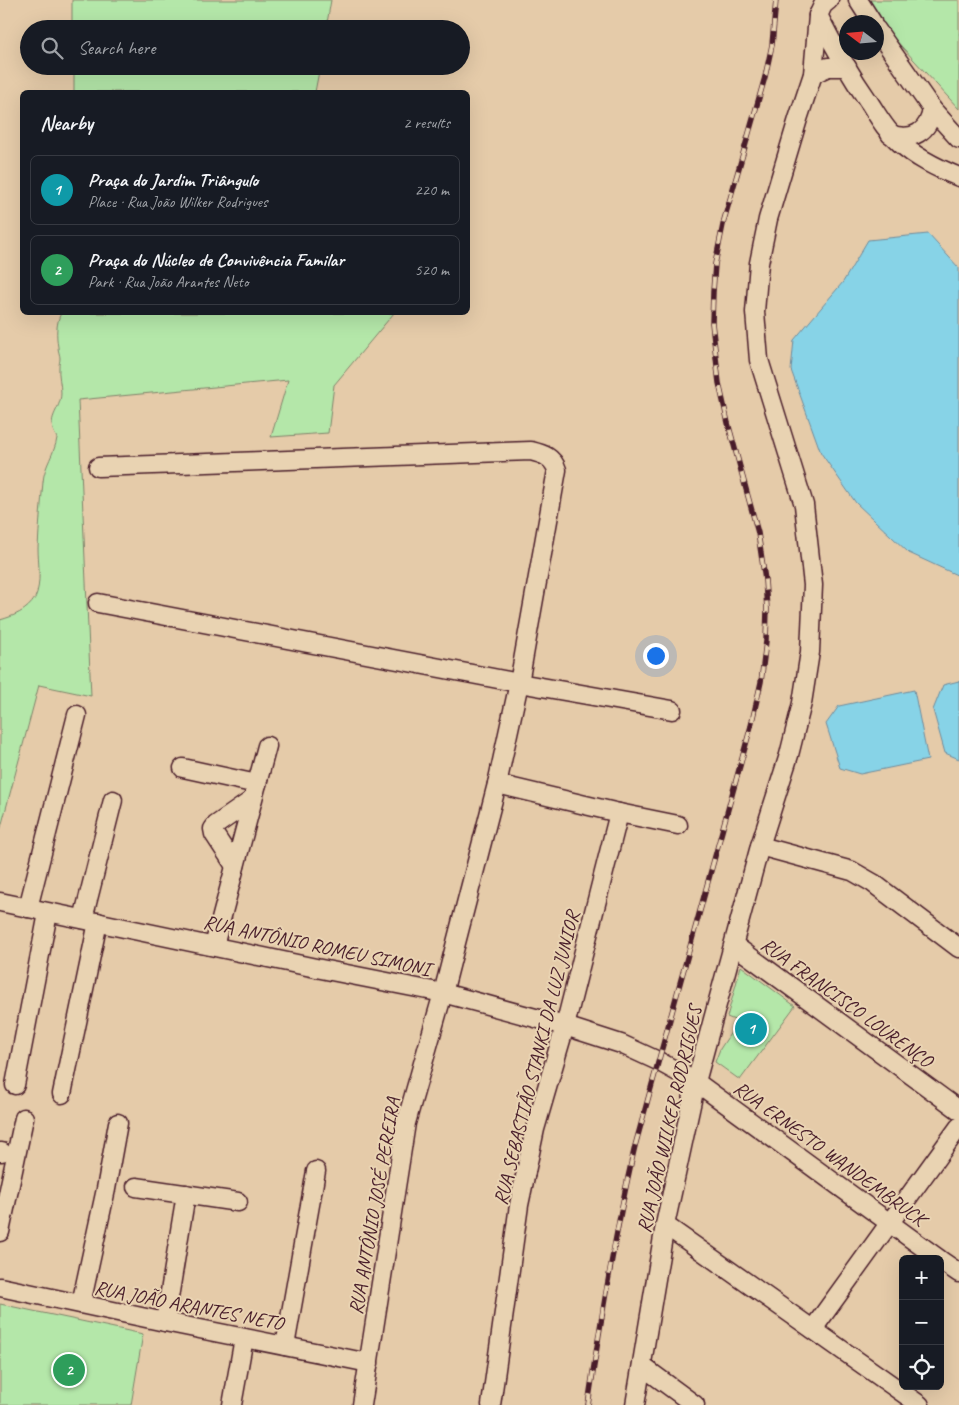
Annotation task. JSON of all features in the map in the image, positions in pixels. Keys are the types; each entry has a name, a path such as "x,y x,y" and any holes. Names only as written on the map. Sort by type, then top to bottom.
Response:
{"street":[{"path":"829,0 818,8 846,67 890,134 920,158 941,170 959,176"},
{"path":"858,0 868,15"},
{"name":"RUA JOÃO WILKER RODRIGUES","path":"635,1405 665,1225 696,1082 760,846 789,755 802,703 810,652 813,585 804,505 760,360 756,302 759,263 768,218 813,74 818,8"},
{"path":"884,40 932,109 959,139"},
{"path":"813,74 828,67 846,67"},
{"path":"890,134 904,137 917,134 926,126 932,109"},
{"name":"RUA ANTÔNIO JOSÉ PEREIRA","path":"98,467 531,451 545,455 554,463 557,470 498,784 443,993 406,1123 362,1405"},
{"path":"98,603 518,683 672,710"},
{"path":"28,908 78,715"},
{"path":"214,946 267,746"},
{"path":"183,768 254,792"},
{"path":"498,784 678,825"},
{"path":"235,866 214,834 213,829 216,824 254,792"},
{"path":"62,1094 90,920 113,800"},
{"name":"RUA SEBASTIÃO STANKI DA LUZ JUNIOR","path":"491,1405 520,1205 535,1129 565,1026 619,813"},
{"path":"760,846 858,875 873,883 959,948"},
{"name":"RUA ANTÔNIO ROMEU SIMONI","path":"0,902 443,993 565,1026 621,1044"},
{"path":"15,1085 48,912"},
{"name":"RUA FRANCISCO LOURENÇO","path":"734,945 959,1110"},
{"name":"RUA ERNESTO WANDEMBRUCK","path":"621,1044 658,1061 696,1082 934,1255"},
{"path":"0,1232 24,1118"},
{"path":"81,1304 118,1123"},
{"path":"813,1329 959,1126"},
{"path":"285,1346 316,1171"},
{"path":"136,1187 238,1202"},
{"path":"165,1322 186,1194"},
{"path":"665,1225 920,1405"},
{"name":"RUA ERNESTO WANDEMBRUCK","path":"944,1262 959,1273"},
{"name":"RUA JOÃO ARANTES NETO","path":"0,1287 369,1363"},
{"path":"232,1405 244,1338"},
{"path":"642,1366 695,1405"}],"green space":[{"path":"72,0 331,0 328,20 72,20"},
{"path":"864,0 959,0 959,109 884,27 884,15 873,15"},
{"path":"74,75 318,75 315,90 74,90"},
{"path":"60,315 392,315 334,385 328,433 271,437 288,380 78,400 91,696 39,685 0,831 0,620 24,610 32,603 37,592 39,523 43,482 45,470 57,438 52,425 61,393 57,334"},
{"path":"741,966 795,1006 740,1080 715,1062 720,1049 743,1014 737,1021 727,1017"},
{"path":"0,1304 143,1334 131,1405 0,1405"}],"water":[{"path":"928,234 959,268 959,576 909,553 856,503 821,453 791,370 794,340 843,282 868,240"},
{"path":"959,681 959,759 945,753 933,710 943,685"},
{"path":"914,690 928,760 860,774 840,768 826,724 839,706"}],"railway":[{"path":"588,1405 609,1275 635,1146 751,726 761,682 766,641 767,609 765,580 758,533 719,383 712,323 715,264 724,220 765,77 772,45 776,0"}],"place":[{"name":"Praça do Jardim Triângulo","path":"751,1029"},
{"name":"Praça do Núcleo de Convivência Familar","path":"69,1370"}]}
